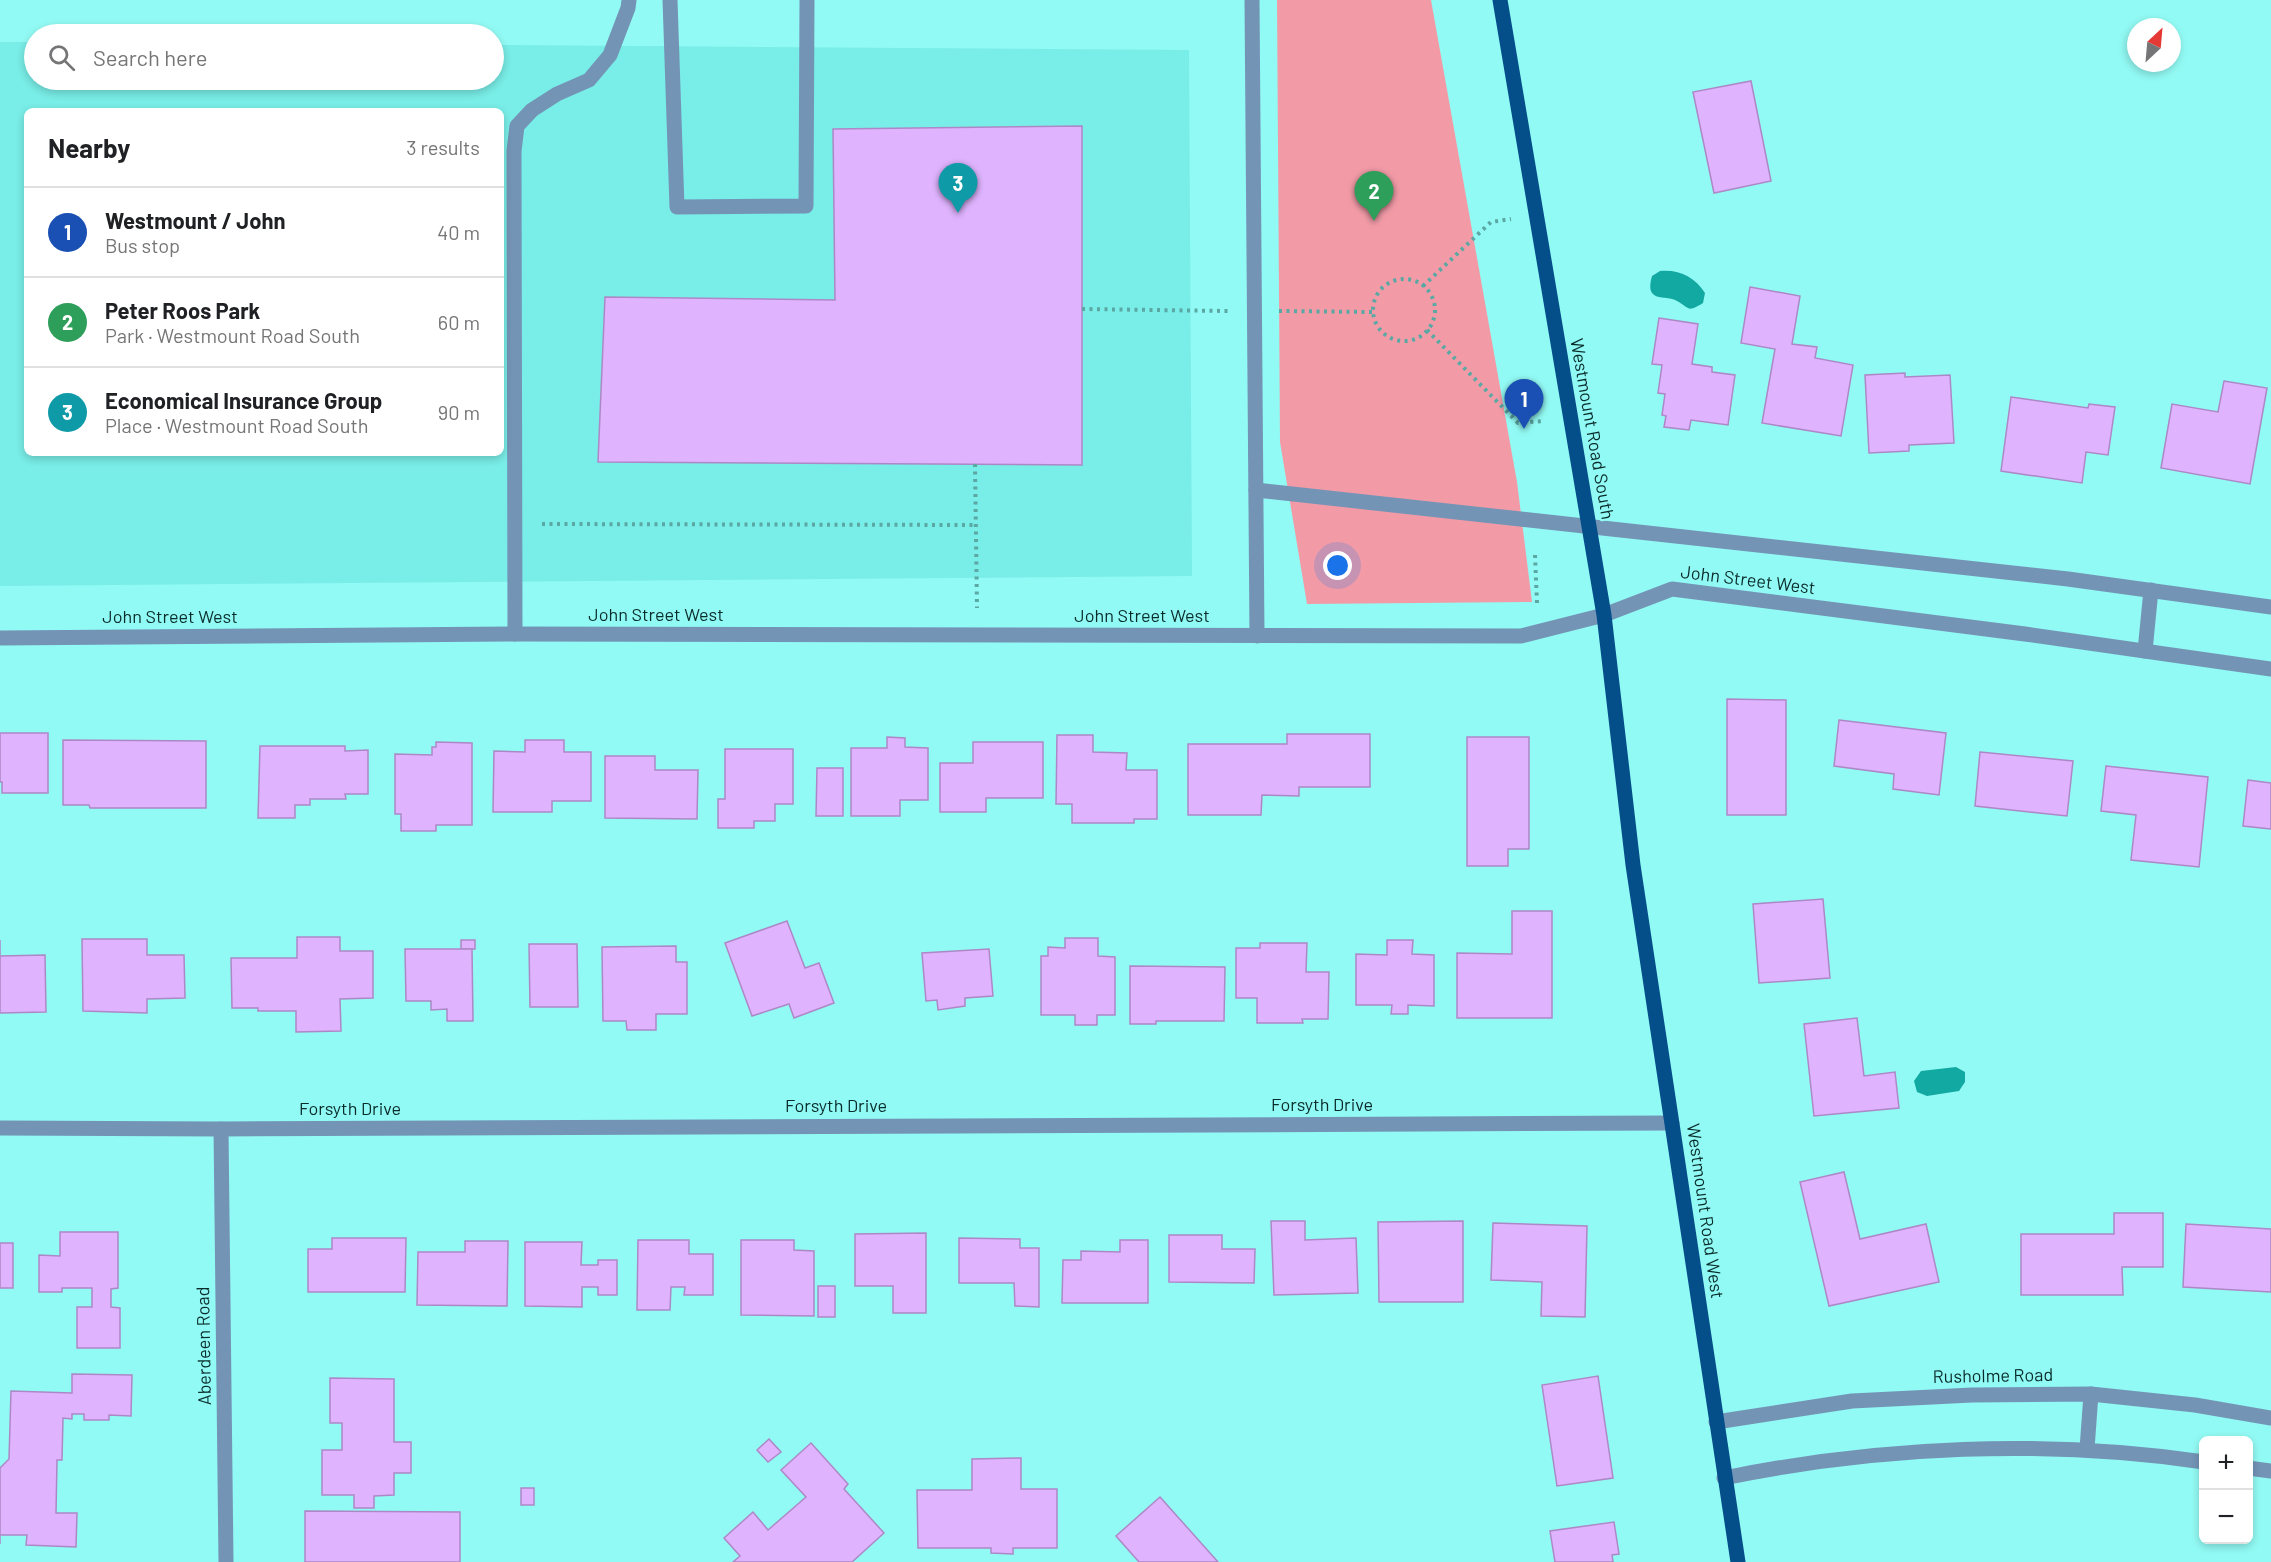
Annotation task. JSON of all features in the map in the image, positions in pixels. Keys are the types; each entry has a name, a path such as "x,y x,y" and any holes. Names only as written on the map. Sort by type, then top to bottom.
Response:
{"main road":[{"name":"Westmount Road South","path":"1500,0 1604,615 1633,866"},
{"name":"Westmount Road West","path":"1633,866 1738,1562"}],"street":[{"path":"515,634 514,151 517,126 531,110 557,94 589,80 610,55 629,0"},
{"path":"670,0 677,207 806,206 807,0"},
{"path":"1252,0 1257,636"},
{"name":"John Street West","path":"1256,490 2033,575 2271,607"},
{"name":"John Street West","path":"0,638 515,634 1521,636 1604,615 1672,589 2271,669"},
{"path":"2145,651 2151,590"},
{"name":"Forsyth Drive","path":"0,1128 1672,1123"},
{"name":"Aberdeen Road","path":"221,1129 226,1562"},
{"path":"2087,1449 2091,1394"},
{"name":"Rusholme Road","path":"1716,1422 1852,1401 1972,1395 2091,1394 2195,1405 2271,1418"},
{"path":"1724,1478 1783,1466 1872,1456 1972,1449 2087,1449 2199,1460"},
{"path":"2253,1469 2271,1471"}],"path":[{"path":"1423,286 1491,222 1536,215"},
{"path":"1401,278 1418,281 1423,286 1430,292 1436,308 1432,325 1422,337 1406,342 1390,339 1377,328 1372,312 1374,296 1386,284 1401,278"},
{"path":"1082,309 1232,311"},
{"path":"1278,311 1372,312"},
{"path":"1427,330 1518,423 1570,418"},
{"path":"975,464 977,635"},
{"path":"515,524 976,525"},
{"path":"1535,555 1537,603"}],"shaded area":[{"path":"1277,0 1431,0 1517,482 1532,602 1307,604 1280,442"},
{"path":"0,42 24,42 24,90 504,90 504,45 1189,50 1192,576 0,586"},
{"path":"1660,271 1674,271 1691,278 1705,293 1703,303 1689,308 1672,299 1653,294 1650,285 1652,276"},
{"path":"1956,1067 1965,1072 1965,1082 1959,1091 1927,1096 1917,1092 1914,1081 1921,1071"}],"building":[{"path":"1751,81 1771,181 1714,193 1693,92"},
{"path":"1082,126 1082,465 598,462 605,297 835,300 833,129"},
{"path":"1750,287 1800,296 1792,344 1817,347 1815,358 1853,365 1841,436 1762,423 1775,349 1741,343"},
{"path":"1659,318 1698,324 1692,364 1712,367 1712,372 1735,375 1728,425 1691,420 1689,430 1664,427 1666,416 1662,415 1665,394 1658,393 1662,365 1652,364"},
{"path":"1905,373 1905,377 1950,375 1954,443 1909,445 1909,451 1869,453 1865,375"},
{"path":"2224,381 2267,388 2250,484 2161,468 2172,404 2218,412"},
{"path":"2011,397 2088,408 2089,404 2115,407 2108,455 2086,452 2082,483 2001,471"},
{"path":"1727,699 1786,700 1786,815 1727,815"},
{"path":"1839,720 1946,733 1939,795 1893,789 1894,774 1834,766"},
{"path":"0,733 48,733 48,793 2,793"},
{"path":"1287,734 1370,734 1370,787 1299,787 1299,796 1262,795 1261,815 1188,815 1188,744 1287,744"},
{"path":"1057,735 1093,735 1093,752 1127,753 1126,770 1157,770 1157,819 1134,819 1134,823 1072,823 1072,804 1056,804"},
{"path":"887,737 905,738 905,747 928,748 928,800 900,800 900,816 851,816 851,748 887,748"},
{"path":"1467,737 1529,737 1529,849 1508,849 1508,866 1467,866"},
{"path":"63,740 206,741 206,808 90,808 89,805 63,805"},
{"path":"525,740 564,740 564,752 591,752 591,801 552,801 552,812 493,812 494,751 525,752"},
{"path":"436,742 472,743 472,825 436,825 436,831 401,831 401,814 395,814 395,754 432,755 432,747 436,747"},
{"path":"973,742 1043,742 1043,798 986,798 986,812 940,812 940,763 973,763"},
{"path":"260,746 345,746 345,751 368,750 368,794 345,794 346,799 310,799 310,805 295,805 295,818 258,818"},
{"path":"725,749 793,749 793,804 775,804 775,821 754,821 754,828 718,828 718,799 725,799"},
{"path":"1980,752 2073,761 2067,816 1975,806"},
{"path":"605,756 655,756 655,770 698,770 697,819 605,818"},
{"path":"2106,766 2208,777 2199,867 2131,860 2136,815 2101,811"},
{"path":"817,768 843,768 843,816 816,816"},
{"path":"2248,780 2271,783 2271,829 2243,826"},
{"path":"1823,899 1830,978 1759,983 1753,904"},
{"path":"1512,911 1552,911 1552,1018 1457,1018 1457,953 1512,954"},
{"path":"787,921 805,968 819,963 834,1003 794,1018 789,1004 752,1016 725,943"},
{"path":"297,937 340,937 340,951 373,951 373,998 340,999 341,1031 296,1032 296,1011 232,1008 231,958 297,958"},
{"path":"1065,938 1098,938 1098,956 1115,957 1115,1015 1097,1015 1097,1025 1075,1025 1075,1015 1041,1015 1041,956 1048,956 1048,947 1065,948"},
{"path":"82,939 147,939 147,955 184,955 185,998 147,999 147,1013 83,1011"},
{"path":"461,940 475,940 475,949 461,949"},
{"path":"1387,940 1413,940 1412,954 1434,955 1434,1006 1408,1005 1408,1014 1391,1014 1392,1005 1356,1005 1356,954 1387,955"},
{"path":"1260,943 1307,943 1306,972 1329,972 1328,1019 1302,1019 1303,1023 1257,1023 1257,998 1236,998 1236,948 1260,948"},
{"path":"529,944 577,944 578,1007 530,1007"},
{"path":"676,946 676,962 687,962 687,1014 656,1014 656,1030 627,1030 626,1021 603,1021 602,947"},
{"path":"405,949 472,949 473,1021 447,1021 447,1009 431,1010 431,1001 406,1001"},
{"path":"989,949 993,996 965,998 965,1006 938,1010 937,1000 926,1001 922,953"},
{"path":"45,955 46,1012 0,1013 0,956"},
{"path":"1130,966 1225,967 1224,1021 1156,1021 1156,1024 1130,1024"},
{"path":"1857,1018 1864,1076 1895,1072 1899,1108 1814,1116 1804,1024"},
{"path":"1844,1172 1860,1239 1926,1224 1939,1282 1829,1306 1800,1182"},
{"path":"2114,1213 2163,1213 2163,1267 2122,1267 2123,1295 2021,1295 2021,1234 2114,1234"},
{"path":"1271,1221 1305,1221 1305,1240 1356,1238 1358,1293 1274,1295"},
{"path":"1463,1221 1463,1302 1379,1302 1378,1222"},
{"path":"1493,1223 1587,1226 1585,1317 1541,1316 1542,1282 1491,1280"},
{"path":"2186,1224 2271,1229 2271,1292 2183,1287"},
{"path":"60,1232 118,1232 118,1288 111,1289 111,1307 120,1308 120,1348 77,1348 77,1307 92,1307 92,1288 62,1288 62,1292 39,1292 39,1255 60,1256"},
{"path":"926,1233 926,1313 893,1313 893,1286 855,1286 855,1234"},
{"path":"1169,1235 1222,1235 1222,1249 1255,1249 1254,1283 1169,1282"},
{"path":"332,1238 406,1238 405,1292 308,1292 308,1249 332,1249"},
{"path":"959,1238 1020,1239 1020,1248 1039,1248 1039,1307 1015,1306 1014,1283 959,1283"},
{"path":"638,1240 689,1240 689,1254 713,1254 713,1295 684,1295 685,1287 671,1287 670,1310 637,1310"},
{"path":"741,1240 794,1240 794,1250 814,1251 814,1316 741,1315"},
{"path":"1120,1240 1148,1240 1148,1303 1062,1303 1063,1260 1081,1260 1081,1251 1120,1252"},
{"path":"465,1241 508,1241 507,1306 417,1305 418,1252 465,1252"},
{"path":"525,1242 582,1242 581,1265 598,1265 598,1260 617,1260 617,1295 598,1295 598,1287 582,1287 582,1307 525,1306"},
{"path":"0,1243 13,1243 13,1288 0,1288"},
{"path":"818,1286 835,1286 835,1317 818,1317"},
{"path":"72,1374 132,1375 131,1416 109,1415 109,1420 84,1420 84,1414 72,1414 72,1419 63,1418 62,1460 57,1460 56,1513 77,1513 76,1547 26,1545 27,1535 0,1535 0,1468 9,1459 11,1391 72,1393"},
{"path":"1598,1376 1613,1478 1557,1486 1542,1385"},
{"path":"330,1378 394,1379 394,1442 411,1442 411,1473 394,1473 394,1495 374,1496 374,1508 354,1508 354,1495 322,1495 322,1450 342,1450 342,1423 330,1423"},
{"path":"769,1439 781,1452 768,1462 757,1450"},
{"path":"811,1443 848,1484 844,1489 884,1533 852,1562 733,1562 740,1556 724,1538 753,1512 768,1530 806,1497 781,1470"},
{"path":"1021,1458 1021,1489 1057,1489 1057,1548 1013,1548 1013,1554 991,1553 991,1548 918,1548 917,1490 972,1490 972,1459"},
{"path":"521,1488 534,1488 534,1505 521,1505"},
{"path":"1160,1497 1218,1562 1139,1562 1116,1536"},
{"path":"305,1511 460,1512 460,1562 305,1562"},
{"path":"1614,1522 1619,1554 1612,1555 1613,1562 1555,1562 1550,1531"}],"place":[{"name":"Economical Insurance Group","path":"958,213"},
{"name":"Peter Roos Park","path":"1374,221"},
{"name":"Westmount / John","path":"1524,429"}]}
